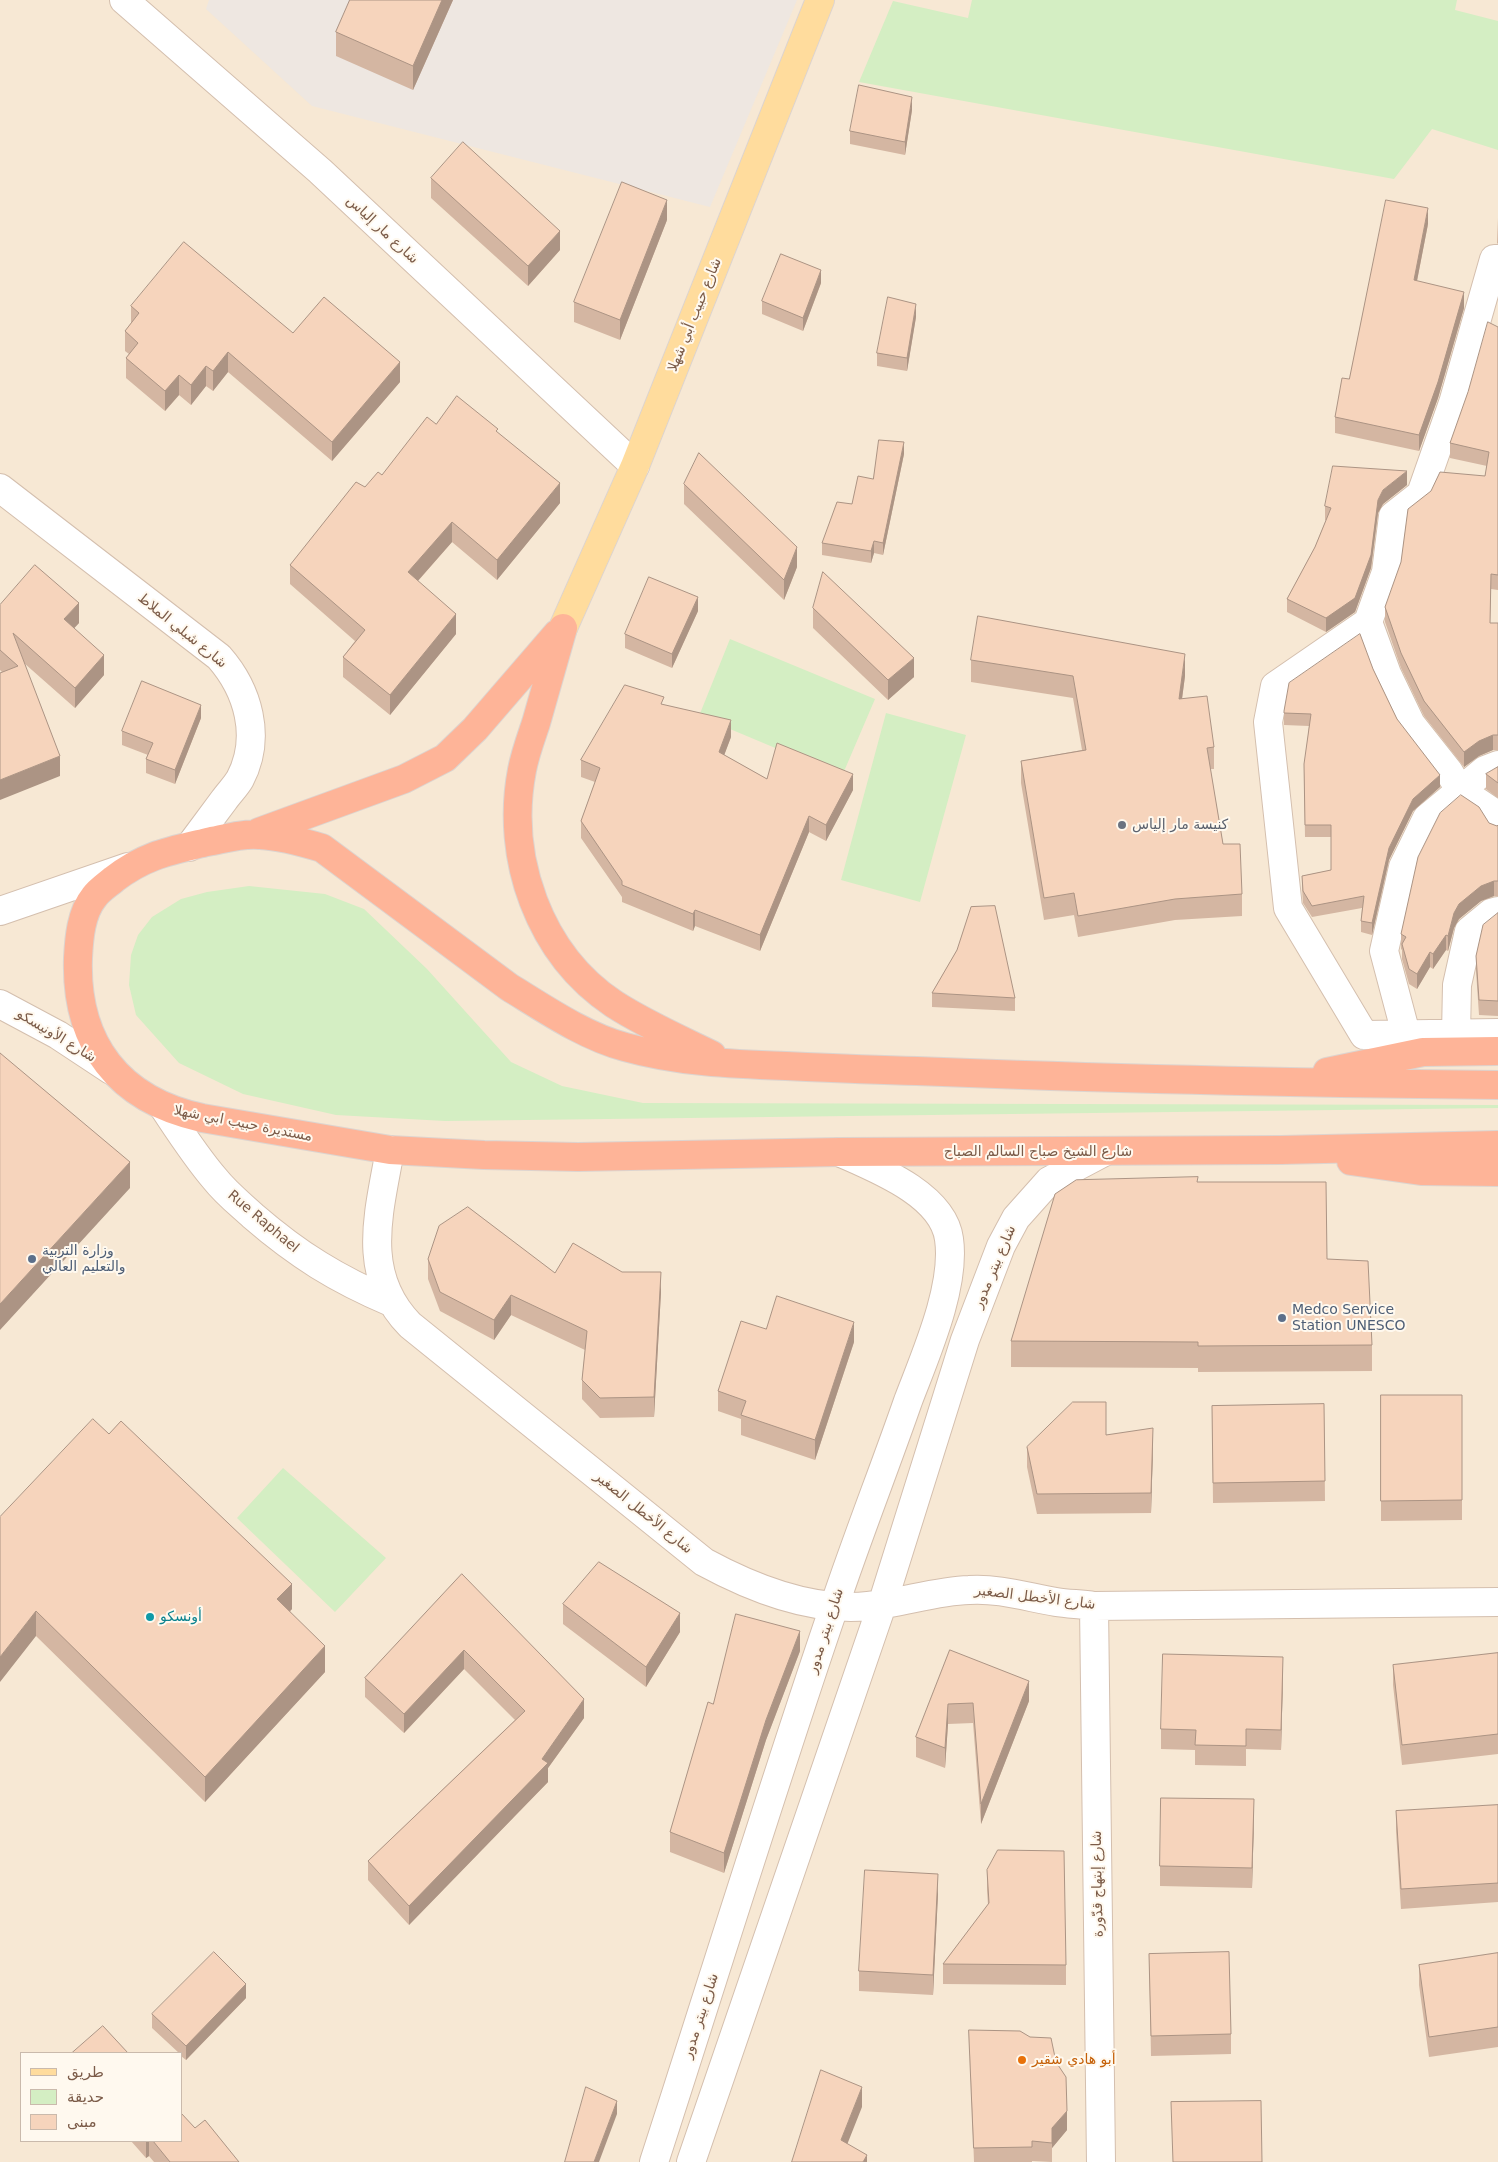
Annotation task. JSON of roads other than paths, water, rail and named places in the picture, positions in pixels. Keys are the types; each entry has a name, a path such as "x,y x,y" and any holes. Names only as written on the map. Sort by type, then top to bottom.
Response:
{"highway":[{"path":"252,835 404,779 445,758 475,729 562,628"},
{"path":"562,628 522,770 518,799 519,833 524,870 533,902 545,930 560,953 588,983 607,998 651,1026 732,1064 1273,1083 1498,1085"},
{"name":"مستديرة حبيب ابي شهلا","path":"578,1156 484,1155 390,1150 202,1118 164,1108 131,1087 111,1070 90,1034 84,1012 78,967 79,940 84,917 93,898 142,861 189,847 252,835 291,839 322,848 509,987 562,1019 595,1036 623,1047 687,1060 732,1064"},
{"path":"1273,1083 1423,1052 1498,1051"},
{"name":"شارع الشيخ صباح السالم الصباح","path":"578,1156 839,1152 1281,1150 1498,1144"},
{"path":"1281,1150 1421,1171 1498,1172"}],"main road":[{"name":"شارع حبيب أبي شهلا","path":"562,628 635,466 820,0"}],"street":[{"name":"شارع مار إلياس","path":"124,0 320,171 635,466"},
{"path":"1498,258 1494,258 1453,403 1421,494 1393,516 1386,572 1368,622 1275,686 1268,722 1288,908 1364,1035 1498,1033"},
{"name":"شارع شبلي الملاط","path":"0,488 218,657 235,678 246,703 250,720 251,742 247,762 240,779 189,847"},
{"path":"1368,622 1387,674 1412,724 1449,772 1460,790 1491,811 1498,825"},
{"path":"1406,1034 1384,951 1403,867 1426,818 1485,770 1498,765"},
{"path":"0,911 142,861"},
{"path":"1456,1034 1457,986 1469,931 1491,913 1498,910"},
{"name":"شارع الأونيسكو","path":"0,1004 58,1035 111,1070"},
{"name":"Rue Raphael","path":"164,1108 215,1180 229,1195 279,1238 340,1279 391,1302"},
{"name":"شارع الأخطل الصغير","path":"390,1150 377,1233 382,1280 396,1312 704,1562 760,1588 808,1602 854,1607 882,1605 944,1592 971,1589 1094,1606 1498,1602"},
{"name":"شارع بيتر مدور","path":"654,2162 834,1606 930,1341 949,1276 950,1241 947,1228 923,1198 906,1184 839,1152"},
{"name":"شارع بيتر مدور","path":"690,2162 882,1605 965,1340 1001,1246 1016,1218 1049,1181 1104,1152"},
{"name":"شارع إبتهاج قدّورة","path":"1094,1606 1101,2162"},
{"path":"789,1745 831,1753"}],"place":[{"name":"كنيسة مار إلياس","path":"1122,825"},
{"name":"وزارة التربية والتعليم العالي","path":"32,1259"},
{"name":"Medco Service Station UNESCO","path":"1282,1318"},
{"name":"أونسكو","path":"150,1617"},
{"name":"أبو هادي شقير","path":"1022,2060"}]}
